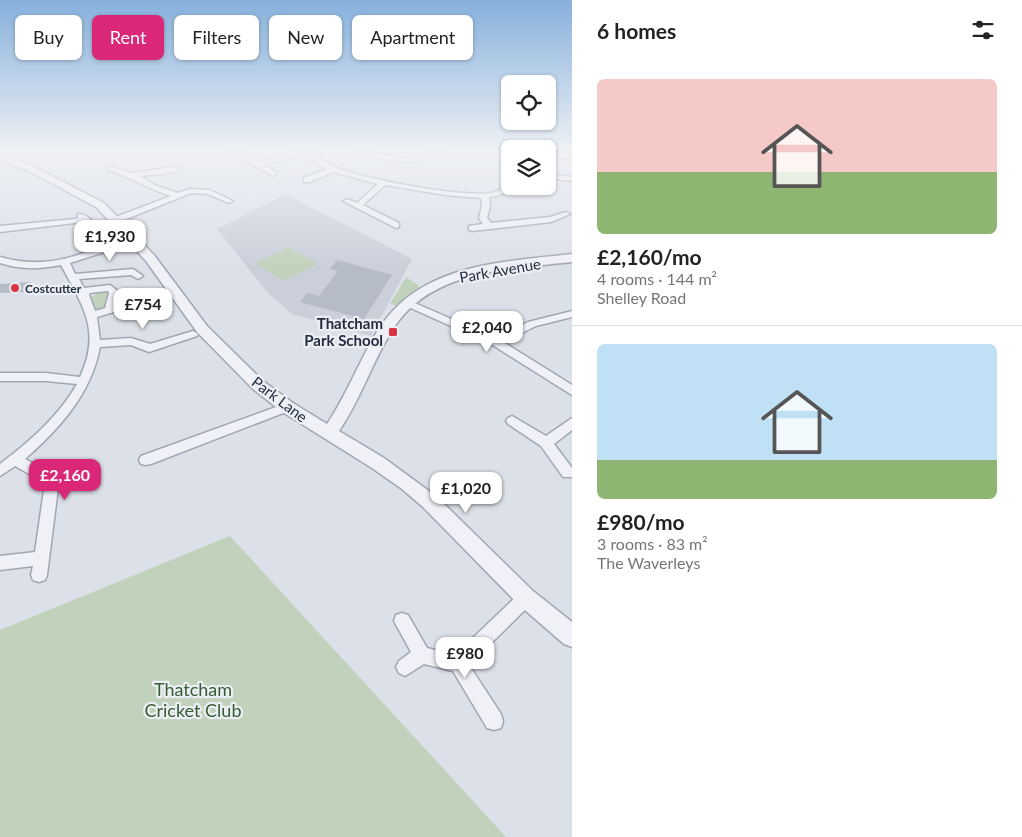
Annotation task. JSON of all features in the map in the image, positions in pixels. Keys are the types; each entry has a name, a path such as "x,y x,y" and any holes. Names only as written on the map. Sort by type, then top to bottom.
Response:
{"street":[{"name":"Park Lane","path":"71,190 100,205 116,220 159,270 202,329 258,385 287,408 378,463 430,502 526,598 572,636"},
{"path":"162,190 177,195"},
{"path":"358,206 375,190"},
{"path":"434,190 485,197 501,192"},
{"path":"116,220 190,191 202,191 229,201"},
{"path":"485,197 486,206 483,218 488,225"},
{"path":"347,201 396,225"},
{"path":"472,228 563,215 572,222"},
{"path":"0,230 66,222 83,217 97,231"},
{"path":"1,262 25,266 64,261 133,240"},
{"name":"Park Avenue","path":"329,433 346,409 386,328 397,313 408,303 430,288 472,272 572,258"},
{"path":"0,471 57,422 84,381 91,363 95,336 91,315 84,295 64,261"},
{"path":"73,278 133,272 138,276"},
{"path":"84,295 85,291 91,289 110,288 114,292 112,307 109,311 91,315"},
{"path":"408,303 495,342 572,391"},
{"path":"495,342 518,328 533,322 572,314"},
{"path":"95,344 136,343 146,345 149,348 193,334"},
{"path":"0,377 46,377 84,381"},
{"path":"146,460 287,408"},
{"path":"512,421 546,443 568,473"},
{"path":"546,443 572,423"},
{"path":"15,460 52,480 39,574"},
{"path":"0,563 42,558"},
{"path":"458,664 526,598"},
{"path":"402,621 422,655 458,664 494,721"},
{"path":"405,667 422,655"}],"shaded area":[{"path":"285,194 412,259 371,336 292,314 267,292 217,229"}],"green space":[{"path":"289,247 318,264 284,281 255,263"},
{"path":"406,277 418,285 419,290 397,306 390,304"},
{"path":"101,292 109,293 109,306 98,311 93,309 90,297"},
{"name":"Thatcham Cricket Club","path":"230,536 506,837 0,837 0,630"}],"building":[{"path":"337,260 392,275 364,319 300,302 307,293 319,296 338,271 330,269"},
{"name":"Costcutter","path":"31,282 27,292 0,293 0,284"}],"place":[{"name":"Costcutter","path":"15,288"},
{"name":"Thatcham Park School","path":"393,332"}]}
